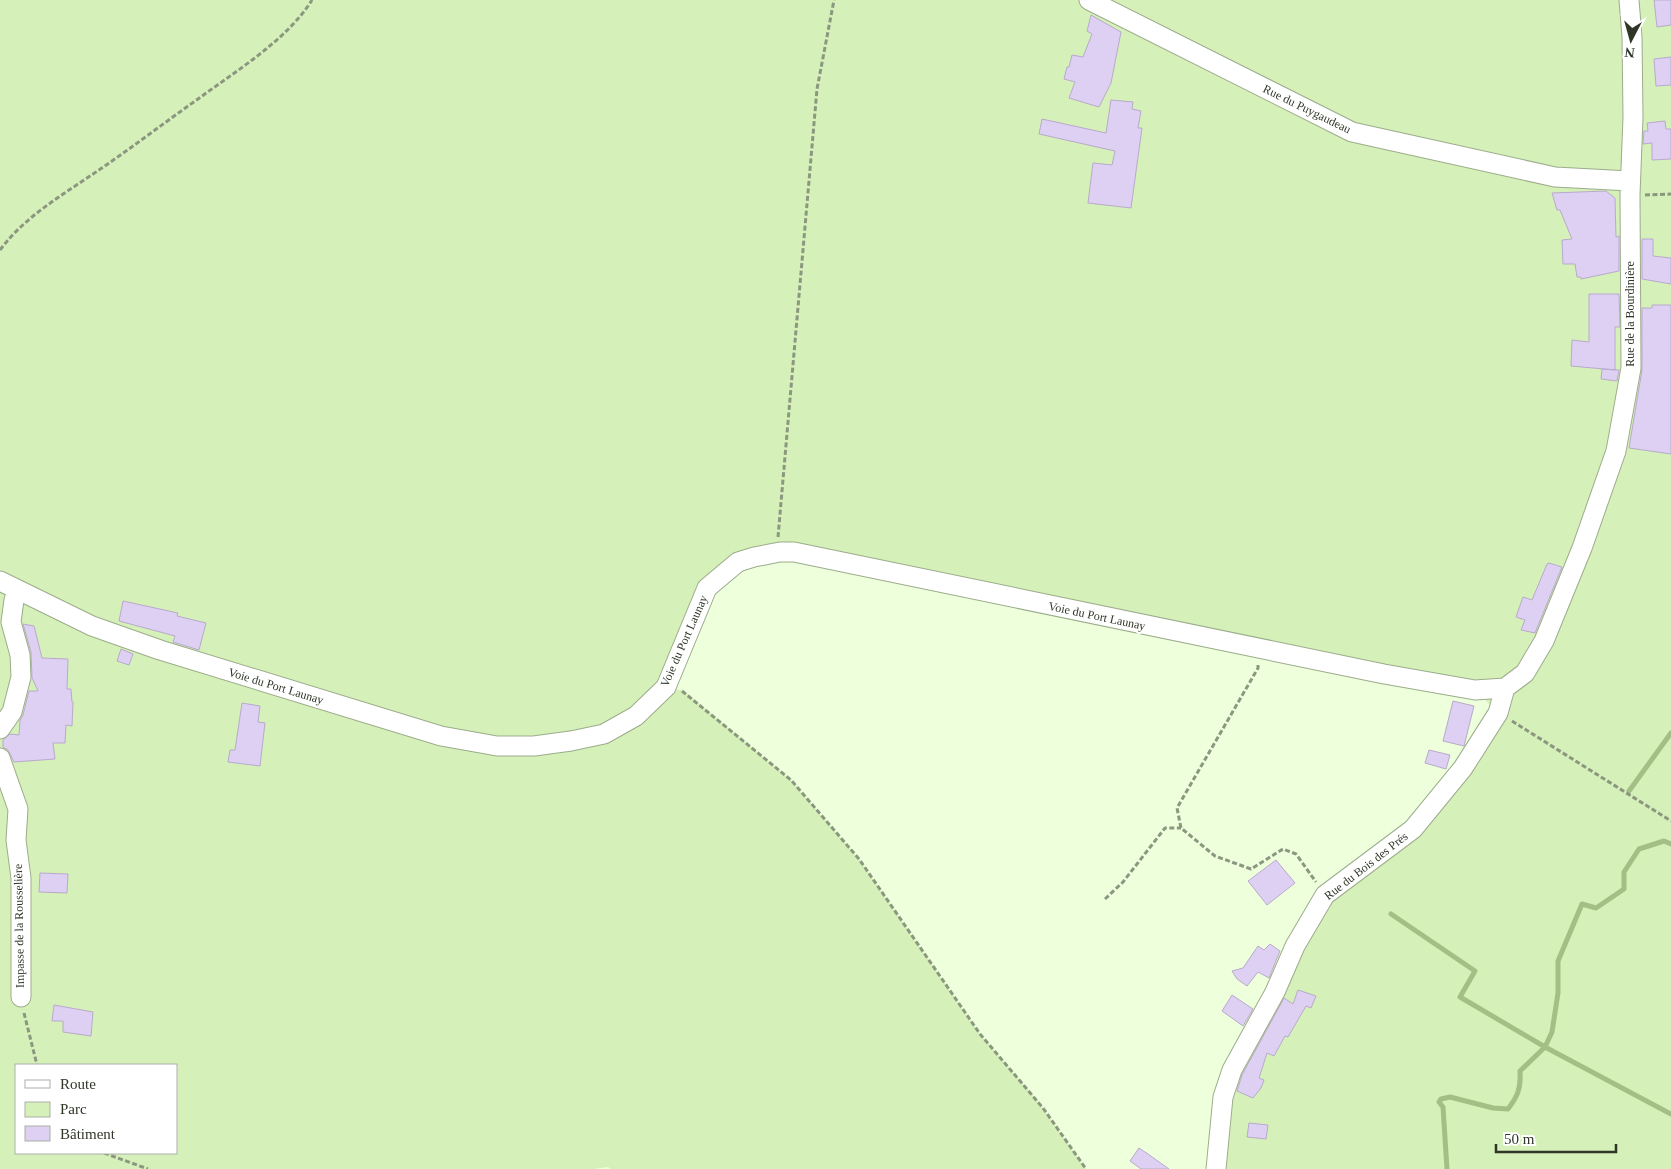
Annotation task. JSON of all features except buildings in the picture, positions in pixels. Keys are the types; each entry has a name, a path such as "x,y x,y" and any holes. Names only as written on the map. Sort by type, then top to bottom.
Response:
{"street":[{"name":"Rue du Puygaudeau","path":"1089,0 1352,132 1555,177 1630,188"},
{"name":"Rue de la Bourdinière","path":"1505,688 1525,672 1544,640 1582,548 1616,451 1631,368 1630,188 1634,117 1629,0"},
{"name":"Voie du Port Launay","path":"0,582 92,626 160,650 441,736 497,746 534,746 604,734 636,716 666,687 707,588 738,562 780,552 794,552 1384,674 1475,690 1505,688"},
{"path":"0,729 12,712 21,677 20,655 11,622 14,600 18,590"},
{"name":"Rue du Bois des Prés","path":"1216,1169 1223,1097 1232,1070 1275,992 1296,946 1325,895 1413,829 1463,768 1498,713 1505,688"},
{"name":"Impasse de la Rousselière","path":"0,758 18,809 16,840 21,878 21,997"}],"path":[{"path":"0,250 10,236 44,207 103,168 258,56 303,15 312,0"},
{"path":"780,552 777,531 817,89 834,0"},
{"path":"1630,188 1671,194"},
{"path":"1259,649 1258,668 1177,808 1181,828 1215,856 1251,869 1283,849 1296,854 1325,895"},
{"path":"666,687 684,691 791,780 859,859 980,1034 1043,1108 1086,1169"},
{"path":"1498,713 1671,821"},
{"path":"1105,899 1123,882 1166,828 1181,828"},
{"name":"Impasse de la Rousselière","path":"21,997 37,1064"},
{"path":"107,1154 148,1169"}],"green space":[{"path":"0,0 1671,0 1671,1169 1216,1169 1223,1097 1325,895 1413,829 1498,713 1475,690 780,552 707,588 667,687 684,691 791,780 859,859 980,1034 1037,1100 1086,1169 611,1169 608,1167 594,1169 0,1169"}],"waterway":[{"path":"1629,791 1671,733"},
{"path":"1447,1169 1443,1107 1439,1102 1441,1099 1450,1097 1493,1108 1508,1109 1518,1092 1520,1071 1545,1047 1552,1032 1558,993 1558,961 1582,904 1596,908 1624,889 1624,872 1639,849 1664,841 1671,844"},
{"path":"1391,914 1475,971 1460,997 1545,1047 1671,1114"}]}
